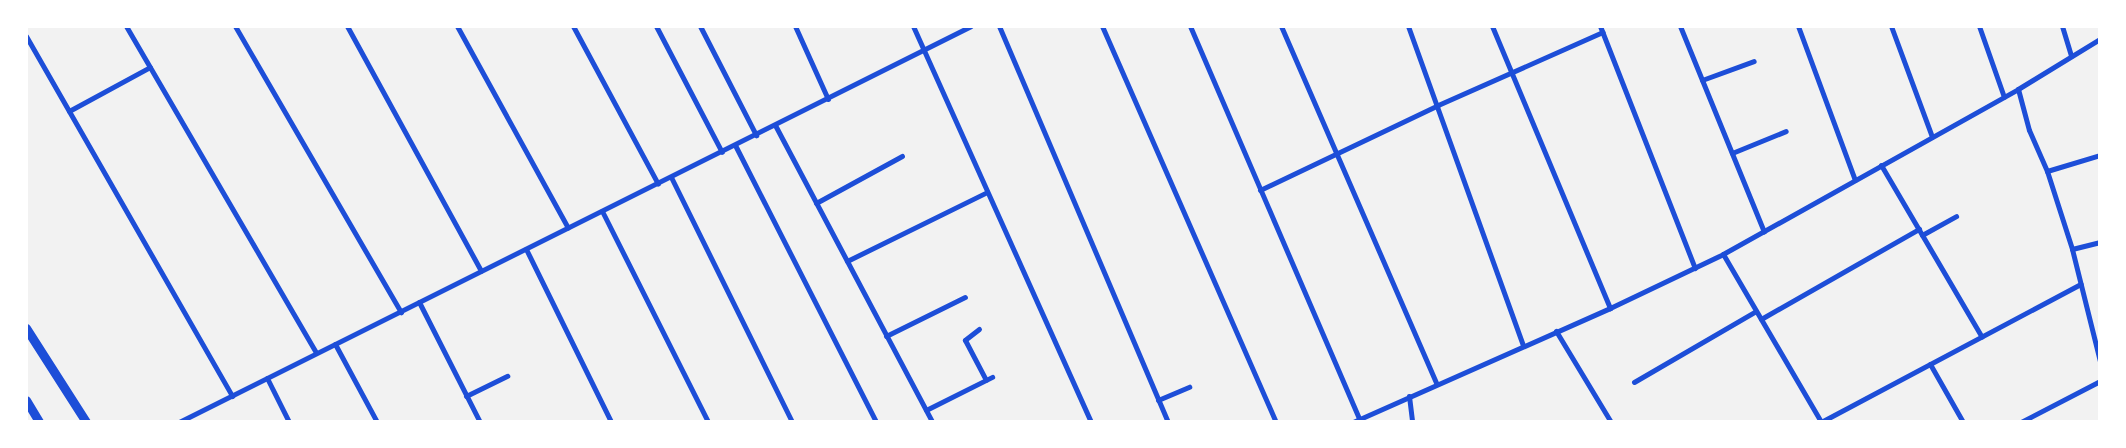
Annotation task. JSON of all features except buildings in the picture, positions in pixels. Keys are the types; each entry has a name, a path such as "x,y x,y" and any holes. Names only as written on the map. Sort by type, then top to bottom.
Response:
{"street":[{"path":"126,26 316,353"},
{"path":"235,26 401,312"},
{"path":"347,26 481,271"},
{"path":"457,26 568,228"},
{"path":"573,26 658,184"},
{"path":"656,26 722,152"},
{"path":"700,26 756,135"},
{"path":"795,26 828,99"},
{"path":"913,26 1091,422"},
{"path":"179,422 971,26"},
{"path":"999,26 1168,422"},
{"path":"1102,26 1276,422"},
{"path":"1190,26 1356,421 1436,383 1610,308 1723,254 2004,97 2100,39"},
{"path":"1281,26 1436,383"},
{"path":"1408,26 1523,345"},
{"path":"1492,26 1610,308"},
{"path":"1680,26 1764,232"},
{"path":"1798,26 1855,180"},
{"path":"1891,26 1932,137"},
{"path":"1979,26 2004,97"},
{"path":"2062,26 2071,56"},
{"path":"1260,190 1337,155 1438,105 1512,73 1601,29 1695,268"},
{"path":"26,36 232,396"},
{"path":"1702,80 1754,61"},
{"path":"69,111 150,67"},
{"path":"2018,89 2029,130 2047,171 2072,249 2097,340 2100,361"},
{"path":"775,125 932,422"},
{"path":"1732,153 1786,131"},
{"path":"735,145 876,422"},
{"path":"2047,171 2100,155"},
{"path":"816,203 902,156"},
{"path":"1881,165 1982,336"},
{"path":"671,177 792,422"},
{"path":"847,261 987,192"},
{"path":"602,212 708,422"},
{"path":"1922,235 1956,216"},
{"path":"1761,319 1919,228"},
{"path":"2072,249 2100,242"},
{"path":"526,250 612,422"},
{"path":"1723,254 1821,422 2081,284"},
{"path":"886,336 965,297"},
{"path":"419,302 480,422"},
{"path":"1634,382 1756,311"},
{"path":"26,328 86,422"},
{"path":"979,329 964,340 986,380"},
{"path":"1556,331 1611,422"},
{"path":"335,344 377,422"},
{"path":"1930,364 1963,422"},
{"path":"466,396 507,376"},
{"path":"926,410 992,377"},
{"path":"267,378 290,422"},
{"path":"2021,422 2100,381"},
{"path":"1158,400 1189,387"},
{"path":"1409,396 1412,422"},
{"path":"26,400 39,422"}]}
